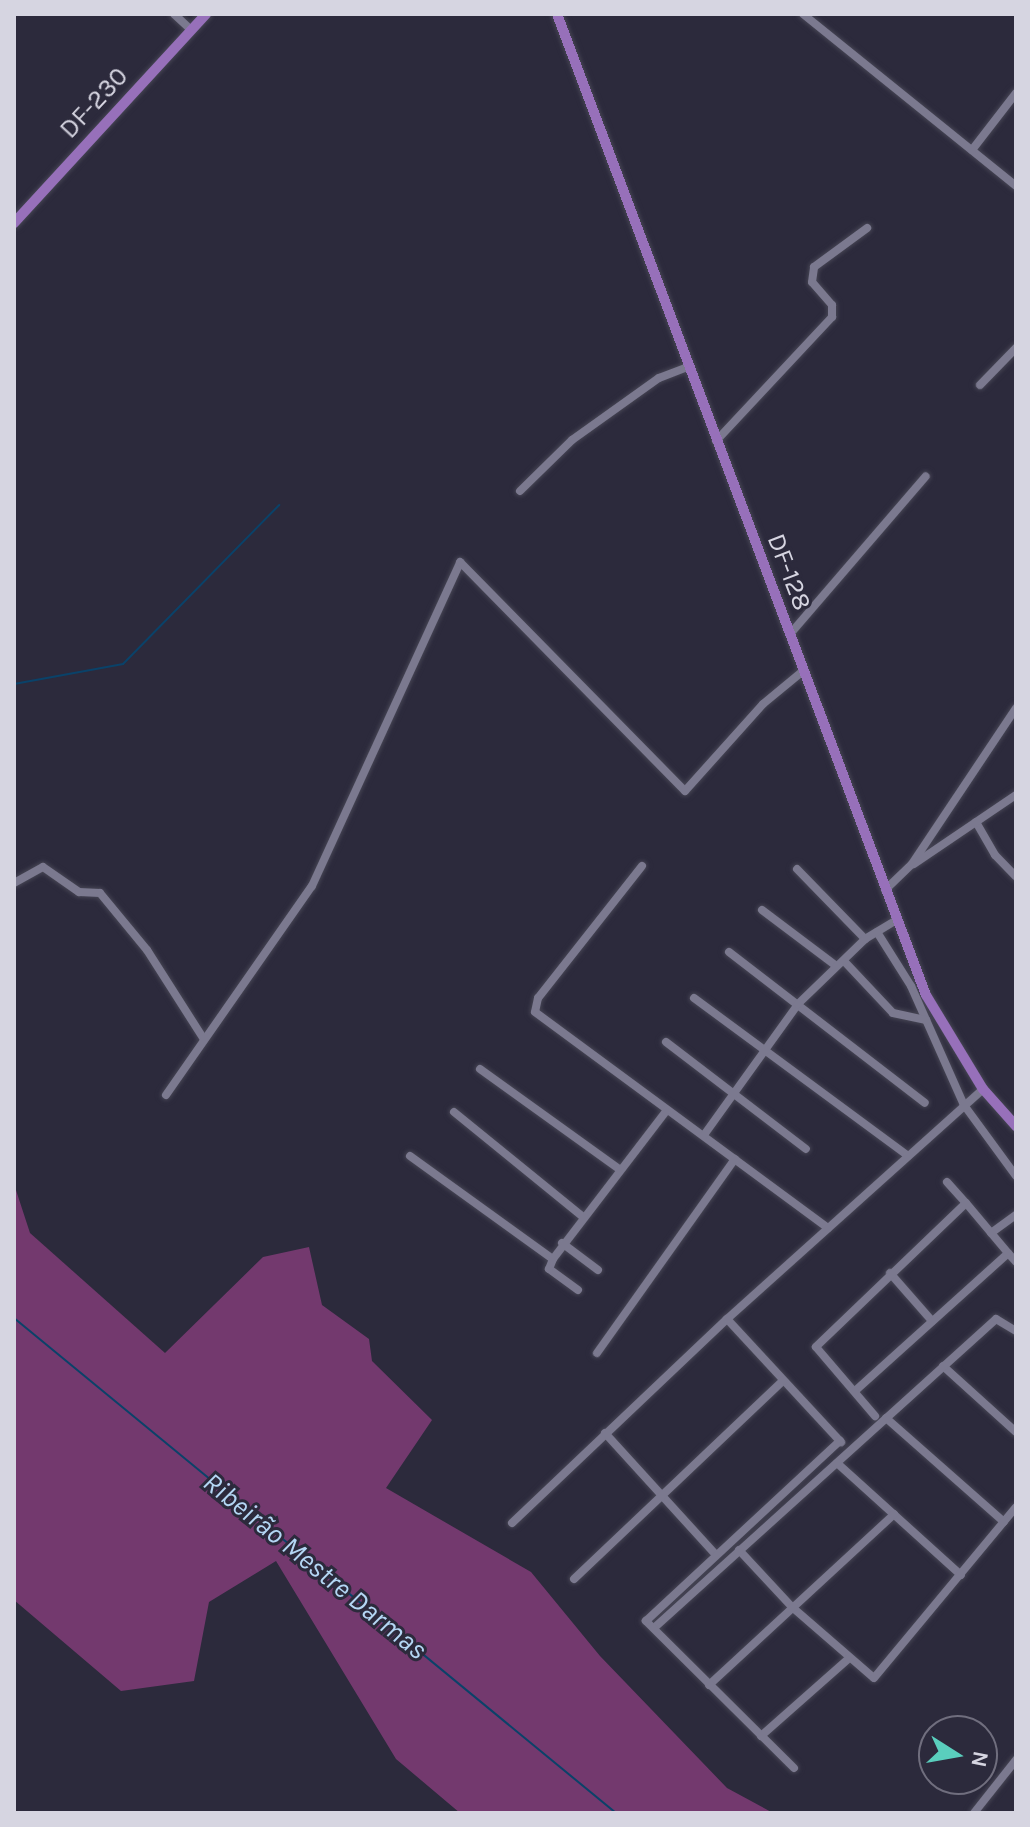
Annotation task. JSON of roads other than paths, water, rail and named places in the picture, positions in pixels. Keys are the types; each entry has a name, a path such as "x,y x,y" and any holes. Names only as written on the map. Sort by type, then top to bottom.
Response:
{"main road":[{"name":"DF-230","path":"14,223 206,14"},
{"name":"DF-128","path":"557,14 926,995 983,1089 1016,1126"}],"street":[{"path":"174,14 191,30"},
{"path":"803,14 1016,186"},
{"path":"972,150 1016,93"},
{"path":"716,441 832,317 832,305 812,282 814,267 867,228"},
{"path":"980,385 1016,348"},
{"path":"520,491 572,440 659,378 688,367"},
{"path":"790,634 926,476"},
{"path":"166,1095 312,886 362,785 450,574 460,562 685,791 763,704 803,671"},
{"path":"912,864 1016,708"},
{"path":"885,890 912,864 1016,795"},
{"path":"976,822 995,855 1016,877"},
{"path":"642,866 538,998 535,1012 828,1228"},
{"path":"14,883 43,867 73,890 100,893 147,950 203,1038"},
{"path":"797,869 865,939"},
{"path":"762,910 840,963 893,1013 926,1020"},
{"path":"704,1135 798,1004 865,939 897,920"},
{"path":"877,932 911,986 964,1105 1016,1176"},
{"path":"729,952 925,1103"},
{"path":"694,998 767,1047 908,1156"},
{"path":"666,1042 806,1149"},
{"path":"480,1069 618,1168"},
{"path":"512,1523 727,1319 983,1089"},
{"path":"578,1290 549,1269 553,1259 618,1168 666,1111"},
{"path":"454,1112 582,1216"},
{"path":"410,1156 553,1259"},
{"path":"597,1353 735,1159"},
{"path":"947,1182 1016,1262"},
{"path":"875,1416 816,1347 966,1203"},
{"path":"991,1233 1016,1215"},
{"path":"562,1243 598,1270"},
{"path":"855,1391 1008,1253"},
{"path":"890,1273 932,1321"},
{"path":"727,1319 847,1449"},
{"path":"654,1628 837,1463 847,1449 996,1319 1016,1331"},
{"path":"943,1366 1016,1432"},
{"path":"574,1579 660,1493 783,1381"},
{"path":"886,1418 1004,1522"},
{"path":"605,1433 715,1554"},
{"path":"794,1768 646,1621 840,1441"},
{"path":"837,1463 961,1575"},
{"path":"739,1550 792,1607 869,1677 879,1675 1016,1507"},
{"path":"709,1685 894,1514"},
{"path":"761,1736 848,1659"},
{"path":"974,1813 1016,1760"}],"waterway":[{"path":"14,684 123,664 279,505"},
{"name":"Ribeirão Mestre Darmas","path":"14,1318 616,1813"}]}
